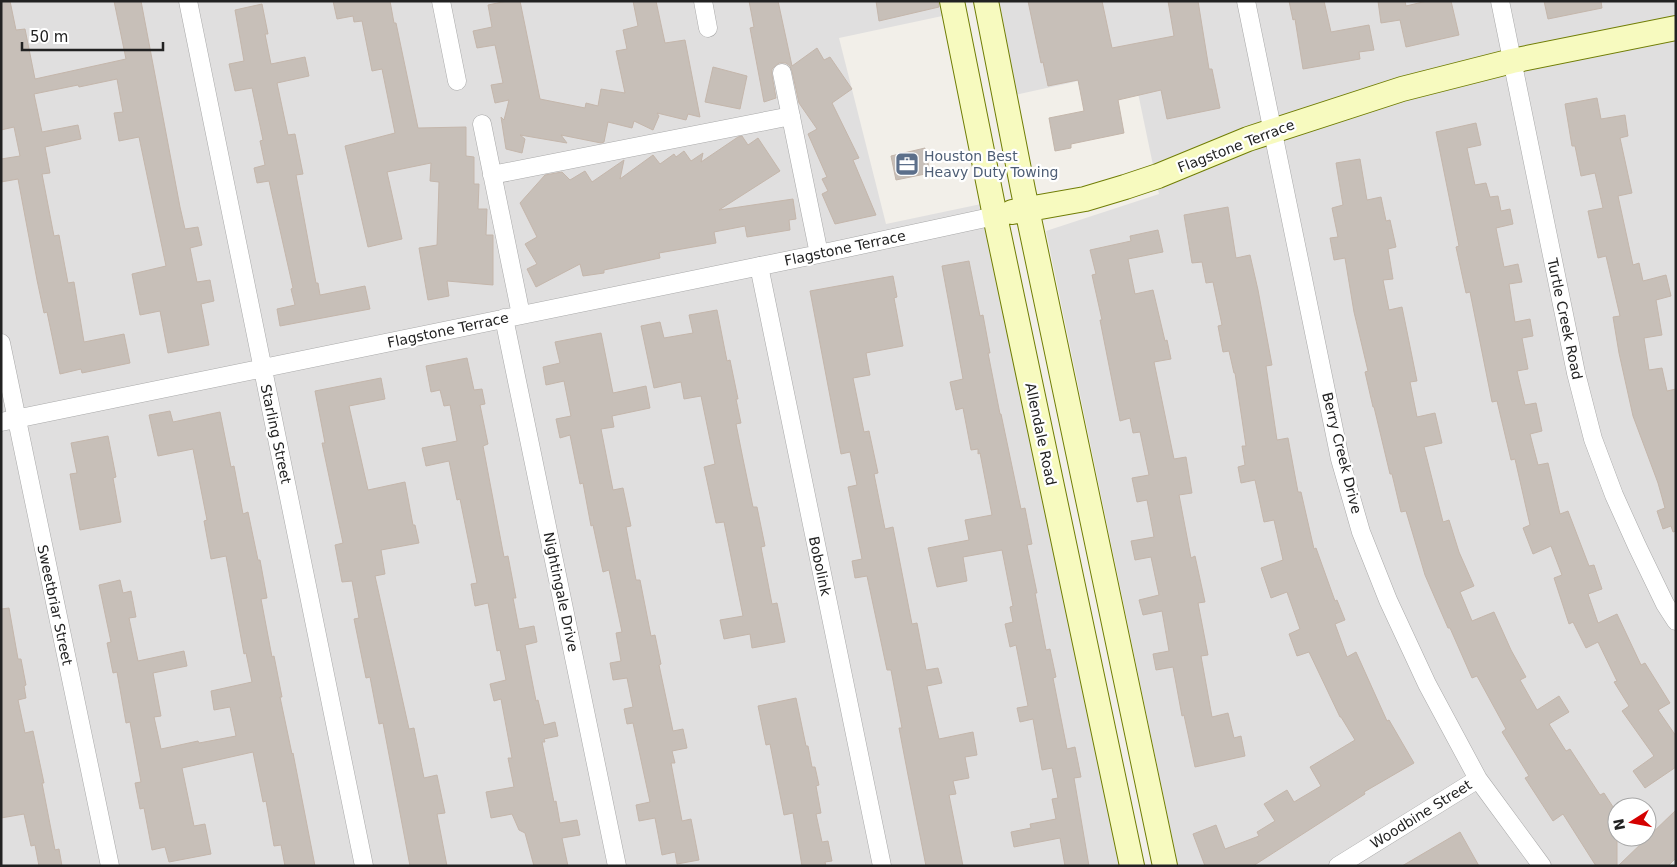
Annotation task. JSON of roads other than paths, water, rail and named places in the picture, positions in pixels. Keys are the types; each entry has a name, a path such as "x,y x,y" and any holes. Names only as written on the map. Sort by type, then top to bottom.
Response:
{"main road":[{"name":"Allendale Road","path":"952,1 995,216 1132,866"},
{"path":"986,1 1027,209 1165,866"},
{"name":"Flagstone Terrace","path":"995,216 1085,199 1125,187 1158,176 1248,139 1402,90 1512,61 1676,28"},
{"path":"1047,462 1080,456"},
{"path":"1098,705 1130,700"}],"street":[{"name":"Starling Street","path":"188,1 364,866"},
{"path":"441,1 457,81"},
{"path":"703,1 708,28"},
{"name":"Berry Creek Drive","path":"1246,1 1340,459 1361,532 1396,617 1428,684 1478,778 1542,866"},
{"name":"Turtle Creek Road","path":"1500,1 1576,374 1593,439 1614,495 1637,546 1665,604 1676,622"},
{"path":"782,73 820,254"},
{"path":"492,175 791,116"},
{"name":"Nightingale Drive","path":"482,124 492,175 512,317 617,866"},
{"name":"Flagstone Terrace","path":"9,420 820,254 995,216"},
{"name":"Bobolink","path":"759,266 882,866"},
{"name":"Sweetbriar Street","path":"1,343 9,420 110,866"},
{"name":"Woodbine Street","path":"1338,866 1478,778"}],"place":[{"name":"Houston Best Heavy Duty Towing","path":"907,164"}]}
